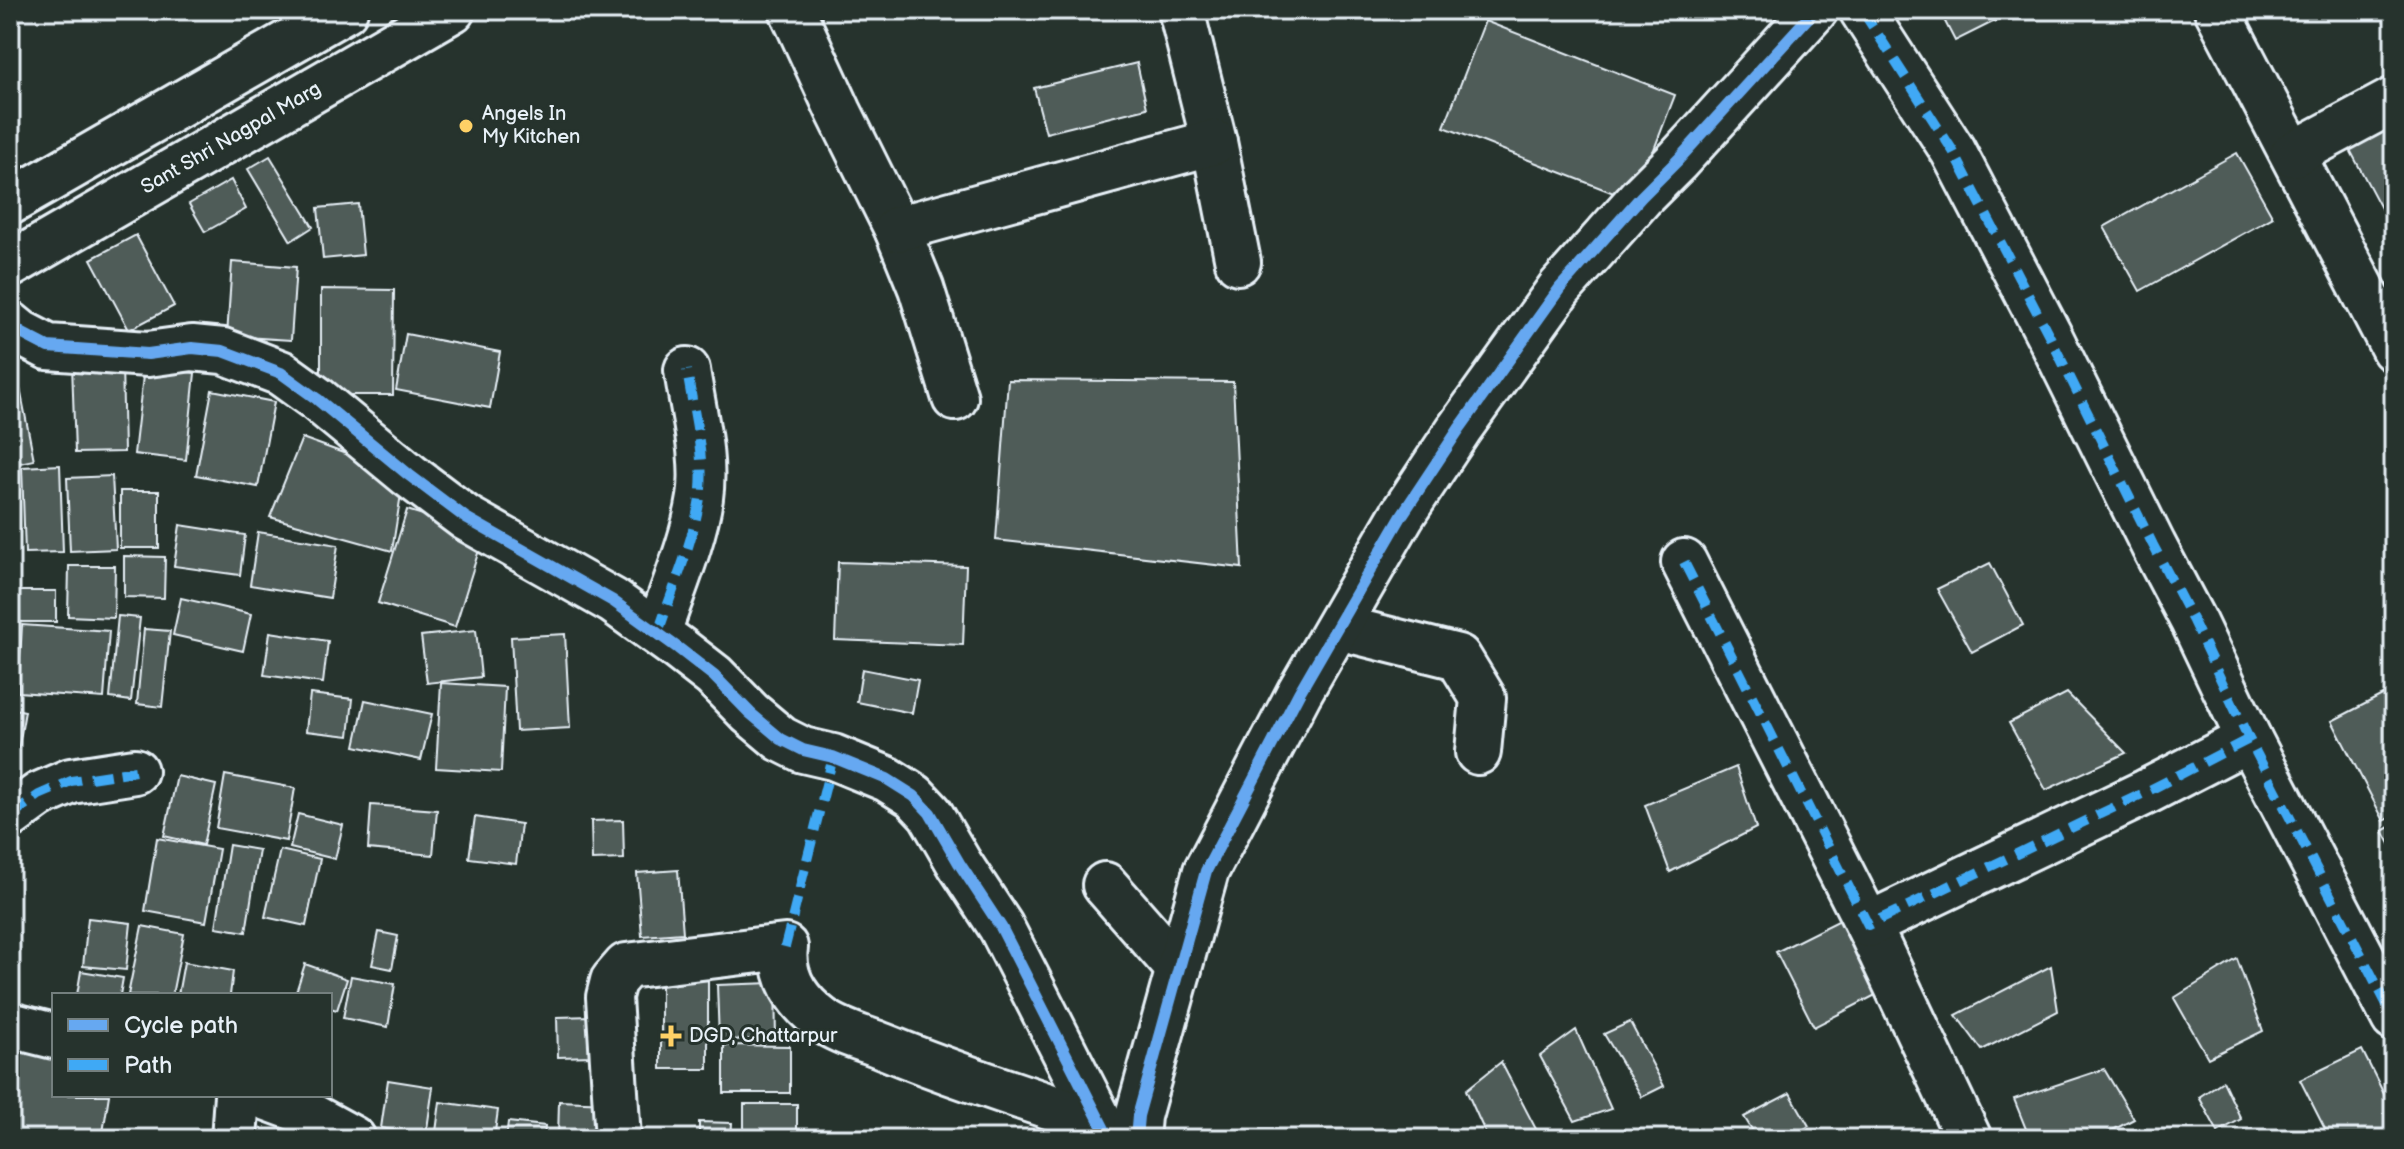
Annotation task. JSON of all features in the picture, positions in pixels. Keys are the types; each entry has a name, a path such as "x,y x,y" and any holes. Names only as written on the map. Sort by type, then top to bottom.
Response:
{"street":[{"path":"10,202 345,10"},
{"name":"Sant Shri Nagpal Marg","path":"10,265 452,10"},
{"path":"792,10 897,229 926,301 955,398"},
{"path":"1181,10 1214,142 1238,262"},
{"path":"1116,1134 1138,1116 1206,871 1299,693 1417,492 1560,288 1815,10"},
{"path":"1862,10 1953,151 2084,404 2249,739 2394,1018"},
{"path":"2217,10 2394,349"},
{"path":"2293,154 2394,100"},
{"path":"897,229 1214,142"},
{"path":"10,324 48,347 148,354 208,349 223,351 281,373 466,518 613,601 658,633 714,676 781,739 803,750 833,757 887,779 914,796 930,813 1001,927 1116,1134"},
{"path":"658,633 700,497 701,464 687,370"},
{"path":"1684,562 1868,925 1969,1139"},
{"path":"1338,627 1458,657 1483,698 1478,752"},
{"path":"1868,925 2146,792 2249,739"},
{"path":"10,816 39,795 71,781 135,771"},
{"path":"1105,885 1179,969"},
{"path":"618,1139 609,997 613,981 619,973 626,966 785,947 783,960 789,983 801,1002 823,1021 916,1060 1116,1134"},
{"path":"10,1025 52,1036"},
{"path":"234,1139 237,1097"},
{"path":"265,1097 298,1109 353,1139"}],"building":[{"path":"1939,10 2017,10 1955,41"},
{"path":"1485,21 1675,95 1634,201 1444,127"},
{"path":"1137,63 1147,108 1046,133 1034,88"},
{"path":"2394,125 2394,206 2383,212 2349,148"},
{"path":"2237,153 2273,217 2140,291 2104,227"},
{"path":"270,156 313,227 291,241 248,169"},
{"path":"231,180 246,209 205,232 189,204"},
{"path":"358,204 363,255 323,259 318,208"},
{"path":"136,235 174,306 129,330 91,259"},
{"path":"232,262 296,267 291,340 227,336"},
{"path":"321,289 394,290 393,395 321,395"},
{"path":"406,334 500,352 490,408 396,390"},
{"path":"122,363 124,452 75,453 72,364"},
{"path":"144,367 195,373 186,460 134,454"},
{"path":"17,373 34,460 10,465 10,374"},
{"path":"1008,380 1233,382 1242,568 996,540"},
{"path":"212,390 274,402 258,487 196,475"},
{"path":"302,438 404,475 392,551 270,517"},
{"path":"60,465 63,552 25,553 22,467"},
{"path":"112,476 116,549 70,551 67,478"},
{"path":"120,491 159,491 159,548 120,548"},
{"path":"407,510 484,534 455,627 378,603"},
{"path":"180,525 245,535 240,575 174,566"},
{"path":"258,532 338,545 330,598 250,585"},
{"path":"124,556 165,557 164,598 124,597"},
{"path":"838,562 966,566 963,645 835,640"},
{"path":"1990,563 2023,625 1972,652 1937,589"},
{"path":"69,566 115,566 114,618 68,616"},
{"path":"10,591 56,591 56,622 10,622"},
{"path":"181,598 251,614 243,651 173,635"},
{"path":"118,616 140,618 131,701 110,698"},
{"path":"22,625 109,631 104,698 18,692"},
{"path":"144,629 170,631 162,707 137,704"},
{"path":"476,630 481,677 427,683 421,636"},
{"path":"270,632 328,641 323,683 264,675"},
{"path":"565,634 570,728 516,731 511,637"},
{"path":"862,669 918,680 912,713 857,702"},
{"path":"441,683 505,687 501,772 436,768"},
{"path":"2394,689 2394,816 2384,821 2332,721"},
{"path":"2067,693 2126,753 2046,790 2009,723"},
{"path":"310,694 353,699 349,736 306,731"},
{"path":"365,700 432,714 421,760 355,746"},
{"path":"10,708 25,711 12,786 10,786"},
{"path":"1736,767 1756,828 1670,872 1645,805"},
{"path":"225,775 295,788 286,841 216,828"},
{"path":"177,776 216,785 203,845 164,836"},
{"path":"371,805 437,810 433,855 368,849"},
{"path":"298,814 343,825 335,859 290,848"},
{"path":"475,817 521,824 516,864 469,858"},
{"path":"623,820 624,859 592,860 591,821"},
{"path":"2394,825 2394,851 2383,831"},
{"path":"157,838 219,849 206,922 145,911"},
{"path":"229,845 259,850 246,932 216,927"},
{"path":"280,850 320,859 306,926 265,917"},
{"path":"678,870 683,933 642,936 637,873"},
{"path":"1854,913 1891,987 1814,1027 1776,952"},
{"path":"88,918 131,923 126,970 83,966"},
{"path":"142,926 184,934 172,993 128,993"},
{"path":"379,932 398,936 392,969 372,965"},
{"path":"2237,959 2263,1031 2208,1058 2174,998"},
{"path":"184,962 233,971 230,993 178,993"},
{"path":"305,964 347,979 337,1010 332,1009 332,993 296,993"},
{"path":"2051,966 2058,1011 1982,1050 1956,1015"},
{"path":"661,970 708,970 708,1069 661,1069"},
{"path":"81,971 123,978 120,993 77,993"},
{"path":"351,976 395,984 388,1027 343,1018"},
{"path":"775,983 776,1039 719,1040 717,985"},
{"path":"592,1016 593,1056 558,1057 557,1017"},
{"path":"1630,1022 1664,1086 1642,1097 1604,1034"},
{"path":"1576,1030 1611,1109 1575,1121 1540,1056"},
{"path":"10,1045 52,1052 52,1097 109,1097 102,1139 10,1139"},
{"path":"724,1045 790,1046 790,1093 724,1093"},
{"path":"2362,1050 2394,1114 2394,1133 2383,1139 2330,1139 2300,1080"},
{"path":"1501,1062 1537,1131 1523,1139 1488,1139 1466,1090"},
{"path":"2104,1069 2134,1119 2096,1139 2030,1139 2014,1099"},
{"path":"388,1080 433,1087 426,1136 381,1128"},
{"path":"2223,1081 2241,1119 2218,1132 2199,1097"},
{"path":"1790,1093 1809,1126 1787,1139 1758,1139 1744,1117"},
{"path":"559,1101 609,1103 608,1139 558,1139"},
{"path":"440,1102 498,1110 494,1139 435,1139"},
{"path":"744,1104 797,1104 797,1139 744,1139"},
{"path":"508,1122 545,1126 544,1139 506,1139"},
{"path":"699,1122 732,1123 731,1139 699,1139"},
{"path":"805,1130 830,1130 830,1139 805,1139"}],"marked path":[{"path":"1862,10 1953,151 2193,621 2249,739 2394,1018"},
{"path":"658,633 687,549 700,498 700,450 687,370"},
{"path":"1684,562 1868,925 2146,792 2249,739"},
{"path":"785,947 833,757"},
{"path":"10,816 39,795 71,781 135,771"}],"cycle path":[{"path":"1136,1139 1138,1116 1206,871 1299,693 1402,515 1560,288 1815,10"},
{"path":"10,324 48,347 148,354 192,348 223,351 281,373 466,518 613,601 678,648 714,676 781,739 803,750 833,757 887,779 914,796 930,813 1001,927 1109,1139"}],"place":[{"name":"Angels In My Kitchen","path":"466,126"},
{"name":"DGD, Chattarpur","path":"671,1036"}]}
